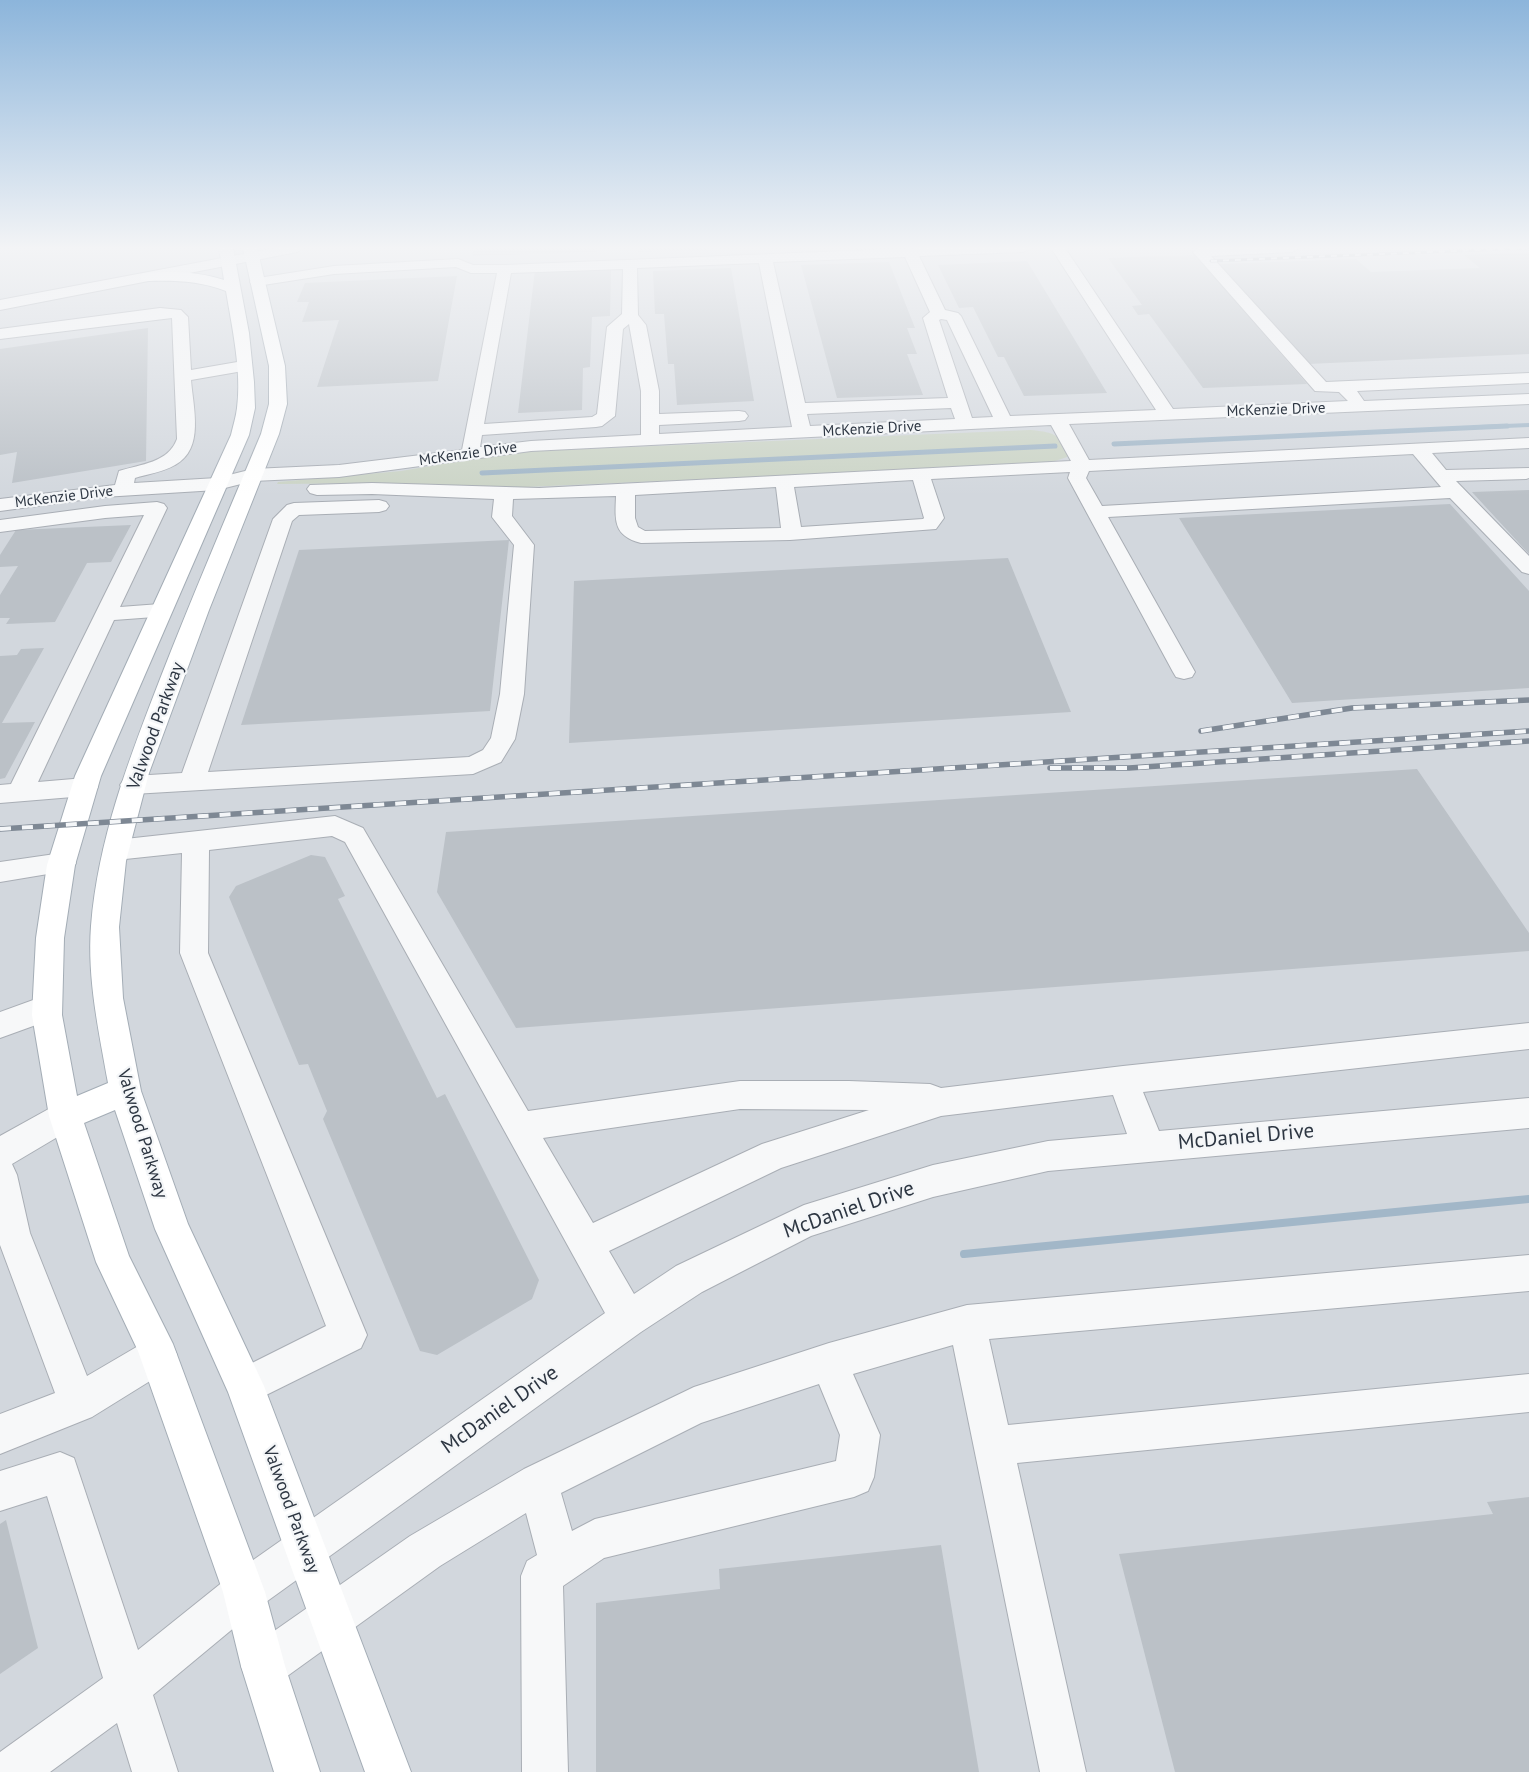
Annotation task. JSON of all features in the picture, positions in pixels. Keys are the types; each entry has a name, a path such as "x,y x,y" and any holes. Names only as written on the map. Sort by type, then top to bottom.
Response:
{"main road":[{"path":"240,331 246,382 245,415 240,435 160,611 85,787 62,863 50,938 47,1008 65,1116 114,1262 158,1355 244,1592 263,1666 297,1772"},
{"name":"Valwood Parkway","path":"269,331 278,377 278,405 270,434 195,619 136,773 116,850 106,936 108,998 125,1091 172,1229 246,1386 306,1548 330,1619 388,1772"},
{"path":"65,1116 125,1091"}],"street":[{"path":"0,334 25,331"},
{"path":"0,490 111,473 124,482 172,461 184,448 186,440 181,331"},
{"path":"470,453 493,331"},
{"path":"474,430 596,422 606,416 615,331"},
{"path":"639,331 650,390 650,440"},
{"path":"781,331 802,432"},
{"path":"935,331 965,424"},
{"path":"960,331 1004,422"},
{"path":"1112,331 1168,415"},
{"path":"1271,331 1321,387 1529,378"},
{"path":"183,376 243,366"},
{"path":"1344,386 1362,406"},
{"name":"McKenzie Drive","path":"249,484 339,470 531,446 1058,419 1529,399"},
{"path":"778,414 798,411 958,403"},
{"path":"650,420 759,415"},
{"path":"1058,419 1082,465 1077,478 1184,672"},
{"name":"McKenzie Drive","path":"4,518 124,482 249,484 539,494 1529,443"},
{"path":"1417,448 1455,492 1529,568"},
{"path":"1441,476 1526,473"},
{"path":"626,489 625,518 629,530 641,537 790,534 929,525 934,518 920,474"},
{"path":"784,480 791,528 790,534"},
{"path":"192,781 282,519 294,509 379,506 388,489"},
{"path":"1096,512 1455,492"},
{"path":"134,785 473,765 492,756 503,739 512,694 524,545 502,517 504,493"},
{"path":"4,518 158,508 106,614 10,793"},
{"path":"106,614 160,611"},
{"path":"10,793 85,787"},
{"path":"116,850 335,826 354,836 628,1319"},
{"path":"196,841 194,953 348,1335 246,1386"},
{"path":"0,872 62,863"},
{"path":"0,1025 47,1008"},
{"path":"586,1244 774,1155 941,1102 1123,1080 1529,1036"},
{"path":"1123,1080 1148,1146"},
{"path":"519,1127 740,1095 849,1095 962,1100"},
{"name":"McDaniel Drive","path":"11,1772 128,1688 244,1592 628,1319 689,1279 804,1222 933,1181 1048,1156 1529,1113"},
{"path":"0,1152 65,1116"},
{"path":"0,1175 6,1234 78,1403"},
{"path":"263,1666 425,1551 538,1483 694,1406 829,1362 967,1323 1529,1273"},
{"path":"967,1323 1063,1772"},
{"path":"0,1434 78,1403 158,1355"},
{"path":"545,1772 542,1576 594,1540 854,1476 860,1435 829,1362"},
{"path":"994,1446 1529,1393"},
{"path":"0,1491 60,1472 155,1772"},
{"path":"538,1483 560,1564"}],"shaded area":[{"path":"0,331 1529,331 1529,1772 0,1772"}],"green space":[{"path":"1030,430 1053,434 1061,440 1069,451 1067,457 1046,464 503,488 391,483 277,484 278,482 401,471 490,456 537,451"}],"building":[{"path":"129,331 148,331 146,461 12,483 17,452 0,455 0,349"},
{"path":"335,331 447,331 438,381 317,387"},
{"path":"528,331 591,331 590,367 583,368 582,410 518,413"},
{"path":"665,331 742,331 754,401 677,405 674,364 668,364"},
{"path":"819,331 908,331 917,354 907,354 923,395 837,398"},
{"path":"985,331 1069,331 1107,393 1024,396 1004,357 998,357"},
{"path":"1161,331 1261,331 1307,384 1203,388"},
{"path":"1278,331 1529,331 1529,354 1308,364"},
{"path":"1529,490 1529,554 1472,492"},
{"path":"1450,504 1529,591 1529,688 1292,703 1179,518"},
{"path":"131,525 111,562 87,563 55,622 6,624 10,618 0,618 0,595 18,566 0,567 0,555 16,530"},
{"path":"509,540 490,711 241,725 299,550"},
{"path":"1008,558 1071,712 569,743 574,581"},
{"path":"44,648 2,723 35,722 5,778 0,779 0,656 17,655 21,649"},
{"path":"1417,769 1529,933 1529,951 516,1028 437,892 446,832"},
{"path":"311,855 325,857 345,896 338,899 437,1098 445,1094 539,1280 532,1299 437,1355 420,1351 323,1119 327,1111 308,1064 299,1065 229,897 236,886"},
{"path":"1529,1497 1529,1772 1175,1772 1119,1554 1493,1514 1487,1502"},
{"path":"6,1520 38,1648 0,1674 0,1524"},
{"path":"941,1545 979,1772 596,1772 596,1603 720,1589 719,1569"}],"waterway":[{"path":"1480,427 1529,425"},
{"path":"1114,444 1507,426"},
{"path":"482,473 1055,446"},
{"path":"964,1254 1529,1199"}],"railway":[{"path":"1201,731 1352,708 1529,700"},
{"path":"0,829 1529,731"},
{"path":"1050,768 1129,768 1529,741"}]}
